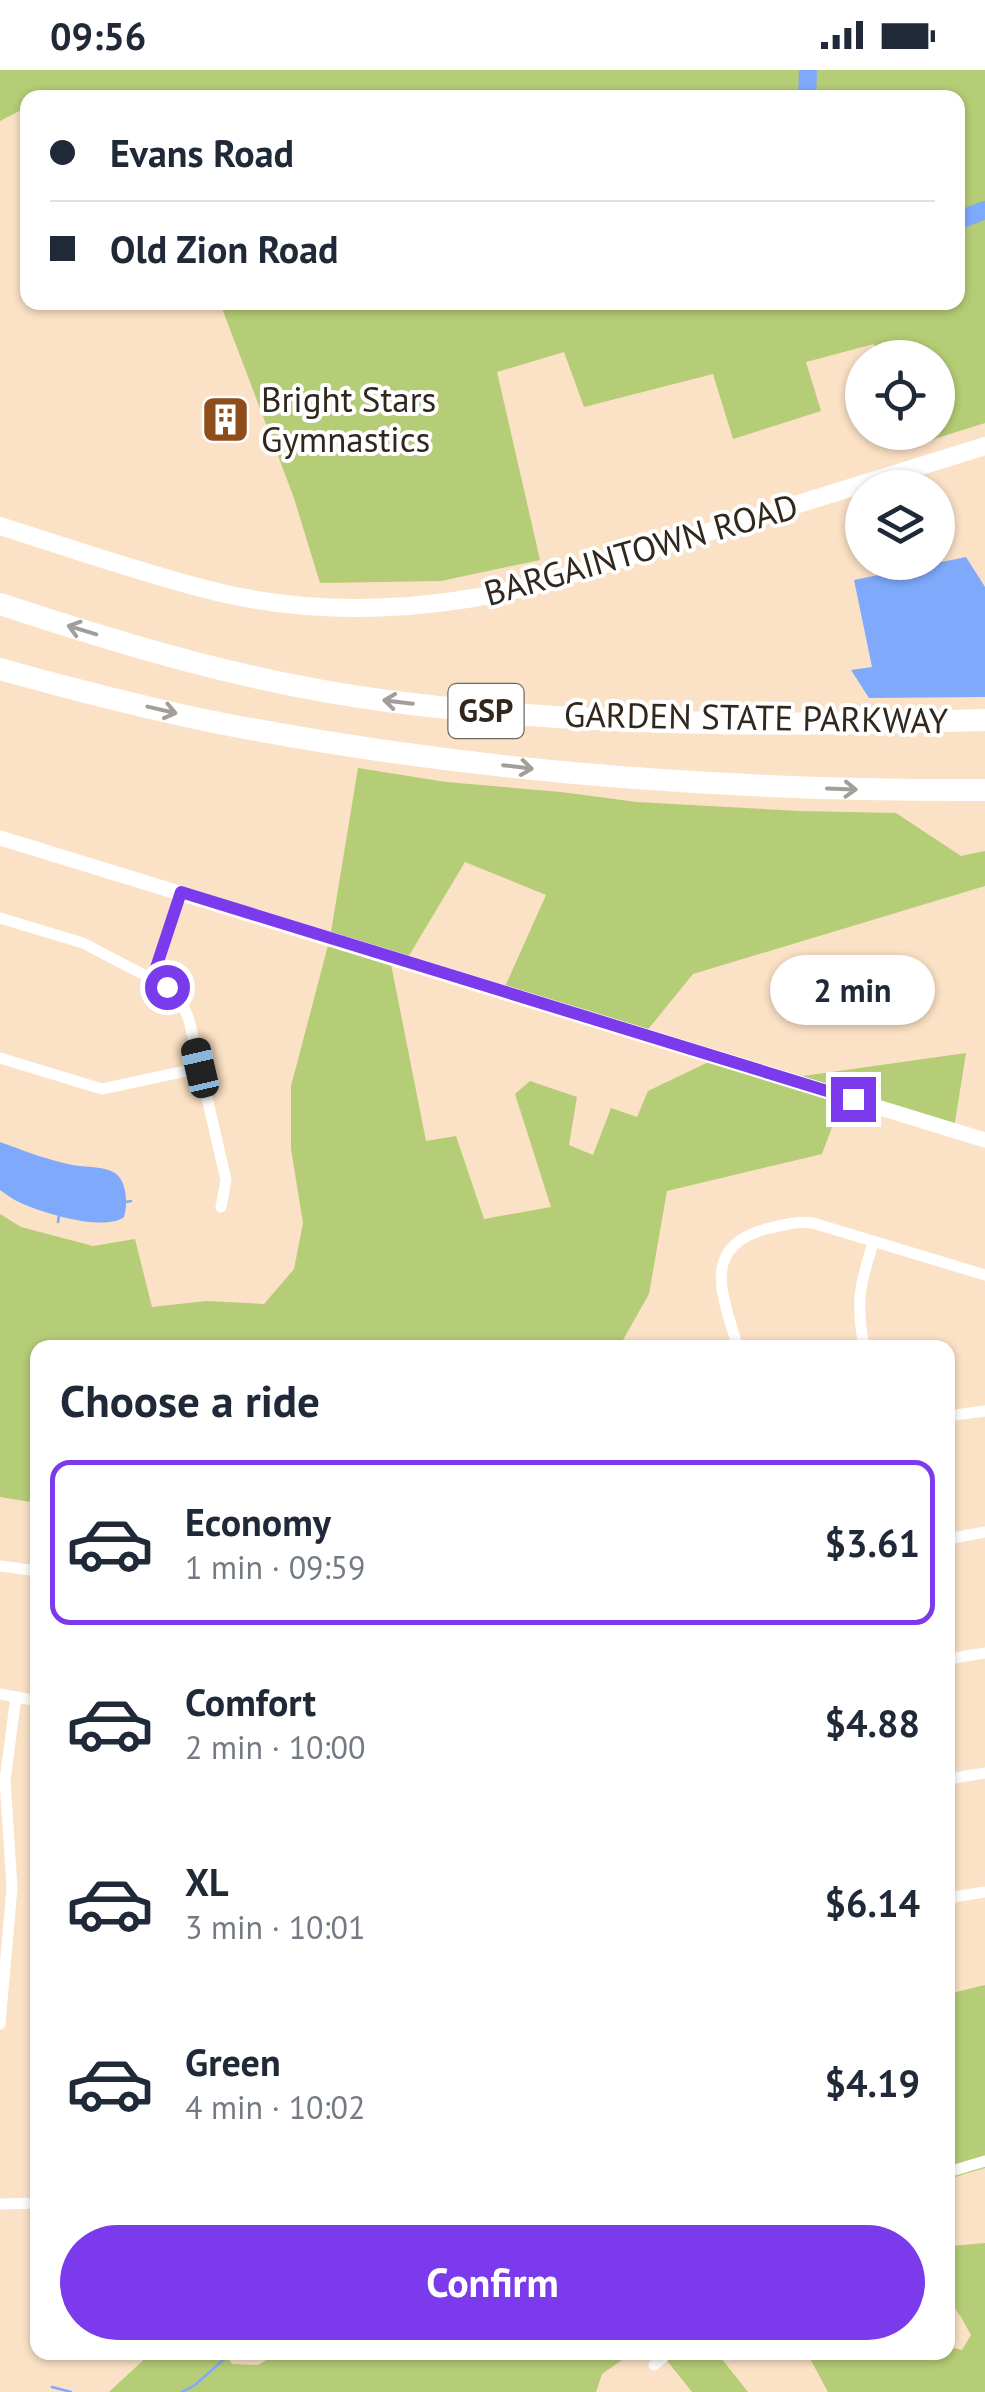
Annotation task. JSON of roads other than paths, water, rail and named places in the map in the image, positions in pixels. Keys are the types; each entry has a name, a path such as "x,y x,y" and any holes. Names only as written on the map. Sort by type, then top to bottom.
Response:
{"highway":[{"name":"GARDEN STATE PARKWAY","path":"0,604 227,672 386,701 570,718 673,722 985,720"},
{"name":"GARDEN STATE PARKWAY","path":"0,669 248,729 537,770 763,786 985,790"}],"main road":[{"name":"BARGAINTOWN ROAD","path":"0,526 225,594 314,606 420,606 494,595 566,577 985,446"}],"street":[{"path":"0,838 985,1140"},
{"path":"152,980 181,892"},
{"path":"0,918 83,943 167,987 183,1003 226,1180 221,1207"},
{"path":"0,1058 102,1090 200,1068"},
{"path":"736,1340 723,1294 721,1268 726,1255 741,1238 782,1225 803,1222 824,1226 985,1275"},
{"path":"863,1340 859,1292 873,1243"},
{"path":"955,1415 985,1411"},
{"path":"955,1537 985,1532"},
{"path":"0,1566 30,1570"},
{"path":"955,1658 985,1653"},
{"path":"0,1694 30,1700"},
{"path":"0,2024 12,1888 4,1790 16,1697"},
{"path":"955,1778 985,1773"},
{"path":"955,1897 985,1892"},
{"path":"955,2170 985,2160"},
{"path":"0,2204 30,2203"},
{"path":"654,2365 660,2360"}],"water":[{"path":"966,557 985,587 985,697 869,698 851,670 872,667 854,580 955,580 955,559"},
{"path":"0,1142 59,1162 115,1173 126,1194 124,1217 103,1223 88,1222 44,1212 13,1199 0,1190"}],"waterway":[{"path":"807,90 808,70"},
{"path":"965,218 985,210"},
{"path":"126,1202 131,1201"},
{"path":"58,1222 59,1215"},
{"path":"182,2392 223,2360"},
{"path":"52,2387 71,2392"}],"place":[{"name":"Bright Stars Gymnastics","path":"226,420"}]}
